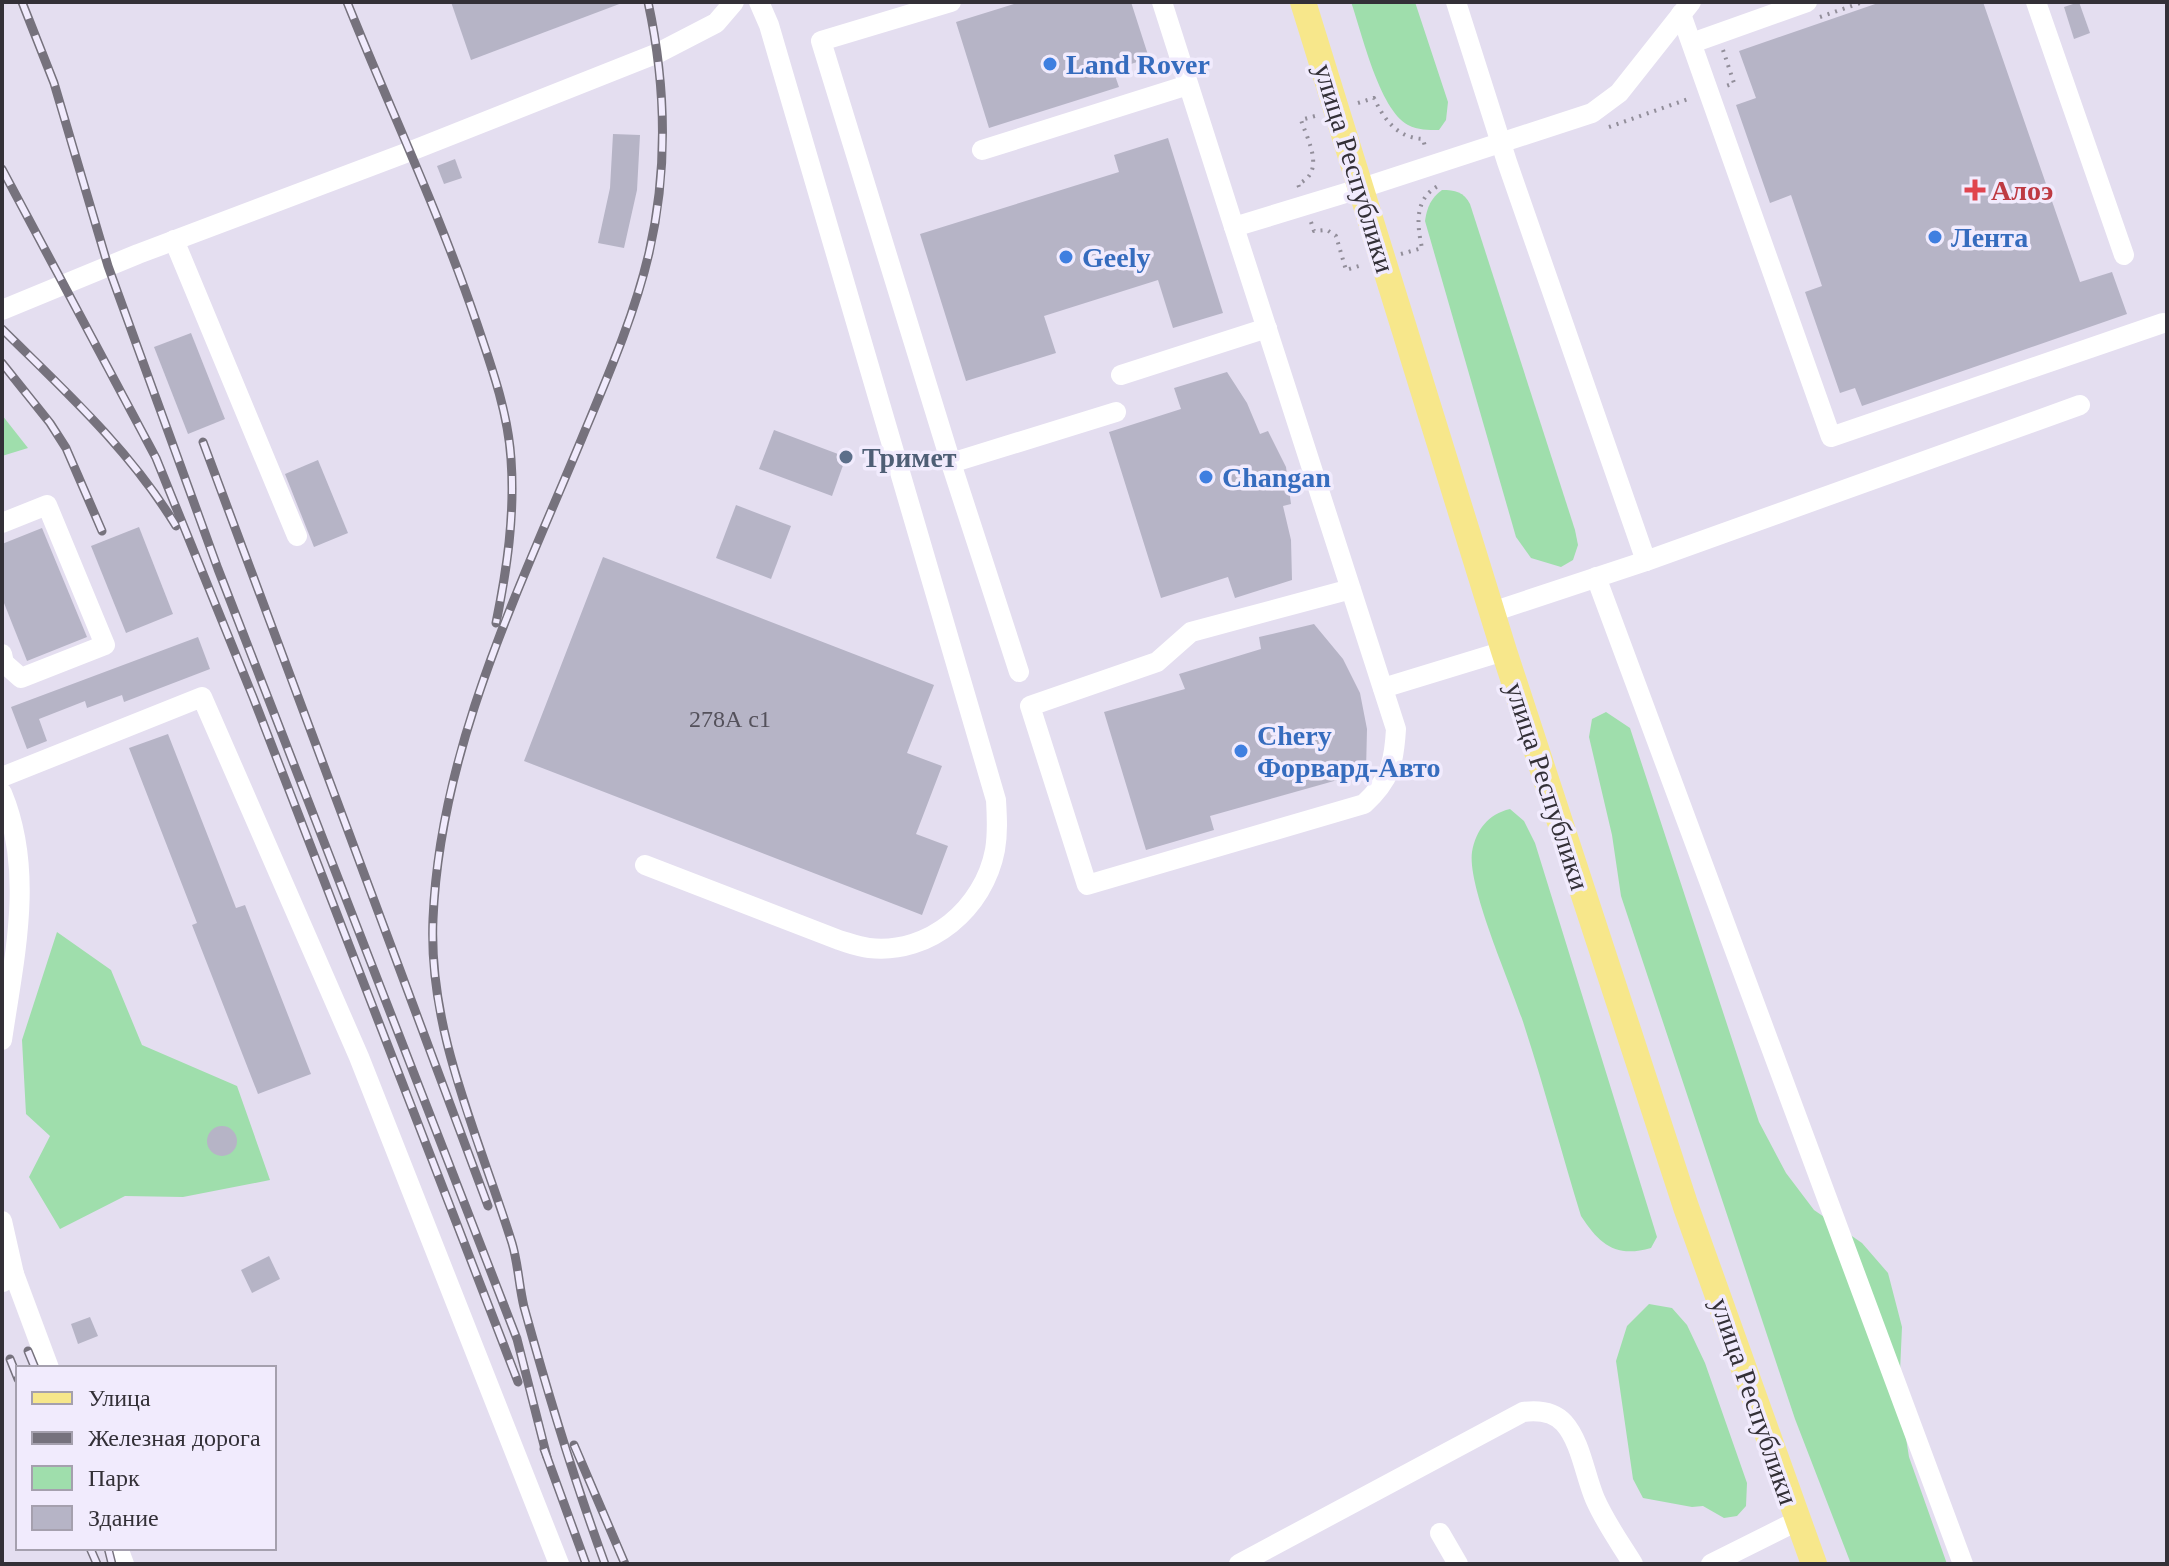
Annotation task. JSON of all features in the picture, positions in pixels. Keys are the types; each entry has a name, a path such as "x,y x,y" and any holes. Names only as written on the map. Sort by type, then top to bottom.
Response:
{"main road":[{"name":"улица Республики","path":"1303,2 1504,651 1686,1207 1814,1564"}],"lane":[{"path":"2,310 174,240 658,53 716,23 734,2"},
{"path":"645,865 839,940 870,948 923,941 941,931 975,900 987,878 995,852 998,829 996,800 769,25 759,2"},
{"path":"951,2 821,41 1019,672"},
{"path":"1162,2 1188,85 1267,328 1383,688 1396,729 1395,753 1389,775 1364,804 1087,885 1030,706 1157,662 1191,632 1351,589"},
{"path":"1456,2 1501,144 1646,561"},
{"path":"1692,43 1807,2"},
{"path":"2036,2 2124,255"},
{"path":"1234,227 1592,113 1619,93 1686,8"},
{"path":"1686,8 1692,43 1831,437 2163,323"},
{"path":"982,150 1188,85"},
{"path":"174,240 297,536"},
{"path":"1121,375 1267,328"},
{"path":"1492,612 1646,561 2080,405"},
{"path":"951,463 1116,412"},
{"path":"2,523 47,505 105,645 21,678 3,661"},
{"path":"1596,577 1963,1564"},
{"path":"1383,688 1504,651"},
{"path":"2,777 202,697 359,1057 559,1564"},
{"path":"2,793 12,817 20,871 19,922 2,1040"},
{"path":"2,1221 8,1278 48,1366"},
{"path":"1239,1564 1523,1412 1538,1410 1552,1414 1564,1423 1572,1436 1594,1498 1633,1564"},
{"path":"1711,1564 1797,1521"},
{"path":"1440,1533 1458,1564"}],"path":[{"path":"1374,98 1388,123 1405,135 1423,139"},
{"path":"1298,184 1311,176 1315,164 1301,120"},
{"path":"1422,248 1418,212 1426,195 1436,187"},
{"path":"1314,231 1327,230 1336,236 1346,270"}],"green space":[{"path":"1351,2 1415,2 1448,102 1446,120 1439,130 1408,125 1388,103"},
{"path":"1442,190 1459,192 1470,204 1575,530 1578,545 1573,560 1561,567 1531,558 1516,537 1425,221 1430,203"},
{"path":"2,415 28,448 2,456"},
{"path":"1606,712 1630,728 1759,1122 1786,1173 1814,1210 1862,1243 1888,1273 1902,1327 1899,1394 1909,1457 1947,1564 1851,1564 1795,1419 1621,896 1612,835 1589,737 1592,719"},
{"path":"1510,809 1524,821 1535,843 1657,1237 1651,1248 1628,1251 1610,1247 1595,1235 1581,1216 1525,1028 1483,913 1472,868 1474,844 1489,819"},
{"path":"57,932 111,970 142,1045 237,1086 270,1180 183,1197 125,1196 60,1229 29,1177 50,1136 26,1114 22,1040"},
{"path":"1649,1304 1672,1308 1687,1325 1705,1363 1747,1483 1746,1506 1737,1516 1724,1518 1703,1506 1692,1507 1643,1498 1633,1479 1616,1361 1627,1326"}],"building":[{"path":"451,2 622,2 622,3 471,60"},
{"name":"Land Rover","path":"1020,2 1131,2 1149,58 1113,70 1119,87 989,128 956,22"},
{"name":"Лента","path":"1881,2 1983,2 2080,282 2112,272 2127,314 1862,406 1855,388 1840,393 1805,292 1822,286 1791,195 1770,203 1736,105 1756,98 1739,51"},
{"path":"2079,2 2090,33 2074,39 2064,7"},
{"path":"613,134 640,135 637,190 624,248 598,243 610,188"},
{"name":"Geely","path":"1168,138 1223,313 1173,328 1158,280 1044,316 1056,353 966,381 920,234 1119,172 1114,155"},
{"path":"455,159 462,178 444,184 437,166"},
{"path":"191,333 225,419 188,434 154,347"},
{"name":"Changan","path":"1227,372 1247,403 1260,434 1268,431 1286,467 1291,504 1283,506 1291,540 1292,580 1235,598 1228,577 1161,598 1109,432 1181,409 1174,388"},
{"path":"774,430 846,457 832,496 759,469"},
{"path":"318,460 348,533 314,547 285,474"},
{"path":"736,505 791,526 771,579 716,558"},
{"path":"139,527 173,614 126,633 91,546"},
{"path":"42,528 87,637 27,661 2,598 2,544"},
{"path":"603,557 934,685 907,753 942,766 916,834 948,846 922,915 524,761"},
{"name":"Chery Форвард-Авто","path":"1314,624 1343,659 1360,693 1367,729 1366,772 1210,816 1214,830 1146,850 1104,712 1185,689 1179,674 1261,649 1259,637"},
{"path":"198,637 210,669 124,702 122,695 87,708 85,701 39,719 47,741 27,749 11,707"},
{"path":"168,734 236,908 245,905 311,1074 258,1094 192,925 197,923 129,748"},
{"path":"222,1126 233,1130 237,1141 233,1152 222,1156 211,1152 207,1141 211,1130"},
{"path":"269,1256 280,1279 252,1293 241,1270"},
{"path":"90,1317 98,1336 78,1344 71,1324"}],"railway":[{"path":"22,2 54,83 108,266 218,569 517,1339 547,1457"},
{"path":"347,2 463,283 503,408 511,459 512,501 507,562 496,623"},
{"path":"605,1564 552,1404 524,1307 512,1243 447,1043 434,961 433,919 439,856 450,794 466,733 509,613 619,347 649,253 659,190 662,128 658,65 648,2"},
{"path":"2,169 156,458 253,697 518,1382"},
{"path":"2,329 117,447 176,526"},
{"path":"2,363 66,448 102,531"},
{"path":"203,442 488,1206"},
{"path":"28,1351 34,1366"},
{"path":"10,1359 16,1374"},
{"path":"574,1445 625,1564"},
{"path":"544,1449 586,1564"},
{"path":"91,1550 97,1564"},
{"path":"108,1550 112,1564"}],"place":[{"name":"Land Rover","path":"1050,64"},
{"name":"Алоэ","path":"1975,190"},
{"name":"Лента","path":"1935,237"},
{"name":"Geely","path":"1066,257"},
{"name":"Тримет","path":"846,457"},
{"name":"Changan","path":"1206,477"},
{"name":"Chery Форвард-Авто","path":"1241,751"}]}
